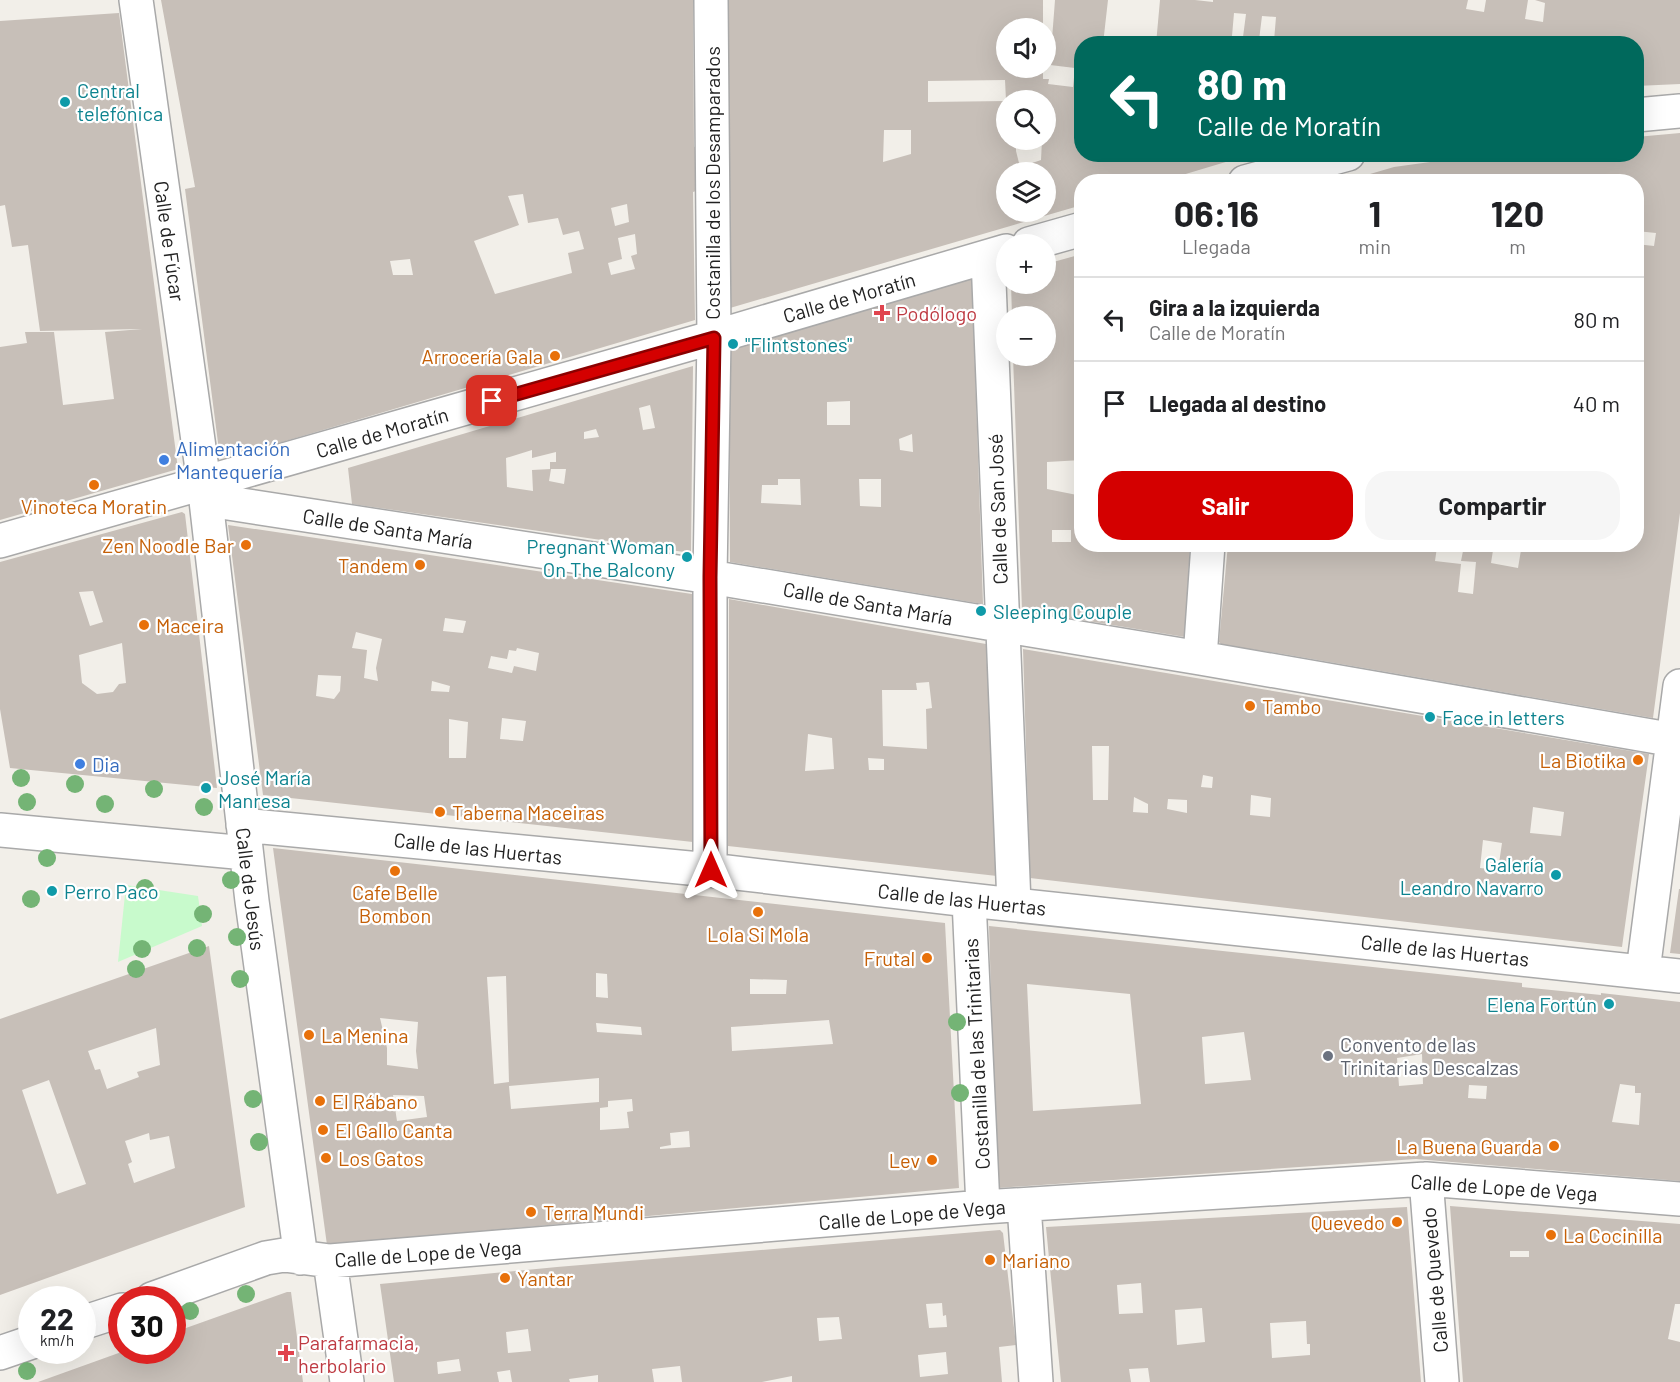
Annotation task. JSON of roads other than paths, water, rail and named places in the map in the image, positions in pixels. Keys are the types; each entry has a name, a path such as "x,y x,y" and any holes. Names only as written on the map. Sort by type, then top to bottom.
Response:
{"street":[{"name":"Calle de Fúcar","path":"136,0 204,483"},
{"name":"Costanilla de los Desamparados","path":"711,0 714,338 710,577 711,870"},
{"path":"1644,114 1680,111"},
{"path":"1274,174 1319,162"},
{"path":"1056,236 1074,231"},
{"name":"Calle de Moratín","path":"0,541 714,338 996,254"},
{"name":"Calle de San José","path":"998,294 1002,626 1014,904"},
{"name":"Calle de Santa María","path":"204,483 228,503 710,577 1676,740"},
{"name":"Calle de Jesús","path":"204,483 245,839 315,1260 347,1382"},
{"path":"1200,658 1207,552"},
{"path":"1643,971 1676,740 1680,686"},
{"name":"Calle de las Huertas","path":"1,826 245,839 711,870 1680,976"},
{"name":"Costanilla de las Trinitarias","path":"969,900 983,1208"},
{"name":"Calle de Lope de Vega","path":"186,1287 266,1258 284,1255 315,1260 1024,1205 1426,1179 1680,1199"},
{"name":"Calle de Quevedo","path":"1426,1179 1443,1382"},
{"path":"1024,1205 1036,1382"},
{"path":"0,1353 18,1347"}],"place":[{"name":"Central telefónica","path":"65,102"},
{"name":"Podólogo","path":"882,313"},
{"name":"\"Flintstones\"","path":"733,344"},
{"name":"Arrocería Gala","path":"555,356"},
{"name":"Alimentación Mantequería","path":"164,460"},
{"name":"Vinoteca Moratin","path":"94,485"},
{"name":"Zen Noodle Bar","path":"246,545"},
{"name":"Pregnant Woman On The Balcony","path":"687,557"},
{"name":"Tandem","path":"420,565"},
{"name":"Sleeping Couple","path":"981,611"},
{"name":"Maceira","path":"144,625"},
{"name":"Tambo","path":"1250,706"},
{"name":"Face in letters","path":"1430,717"},
{"name":"La Biotika","path":"1638,760"},
{"name":"Dia","path":"80,764"},
{"name":"José María Manresa","path":"206,788"},
{"name":"Taberna Maceiras","path":"440,812"},
{"name":"Cafe Belle Bombon","path":"395,871"},
{"name":"Galería Leandro Navarro","path":"1556,875"},
{"name":"Perro Paco","path":"52,891"},
{"name":"Lola Si Mola","path":"758,912"},
{"name":"Frutal","path":"927,958"},
{"name":"Elena Fortún","path":"1609,1004"},
{"name":"La Menina","path":"309,1035"},
{"name":"Convento de las Trinitarias Descalzas","path":"1328,1056"},
{"name":"El Rábano","path":"320,1101"},
{"name":"El Gallo Canta","path":"323,1130"},
{"name":"La Buena Guarda","path":"1554,1146"},
{"name":"Los Gatos","path":"326,1158"},
{"name":"Lev","path":"932,1160"},
{"name":"Terra Mundi","path":"531,1212"},
{"name":"Quevedo","path":"1397,1222"},
{"name":"La Cocinilla","path":"1551,1235"},
{"name":"Mariano","path":"990,1260"},
{"name":"Yantar","path":"505,1278"},
{"name":"Parafarmacia, herbolario","path":"286,1353"}]}
